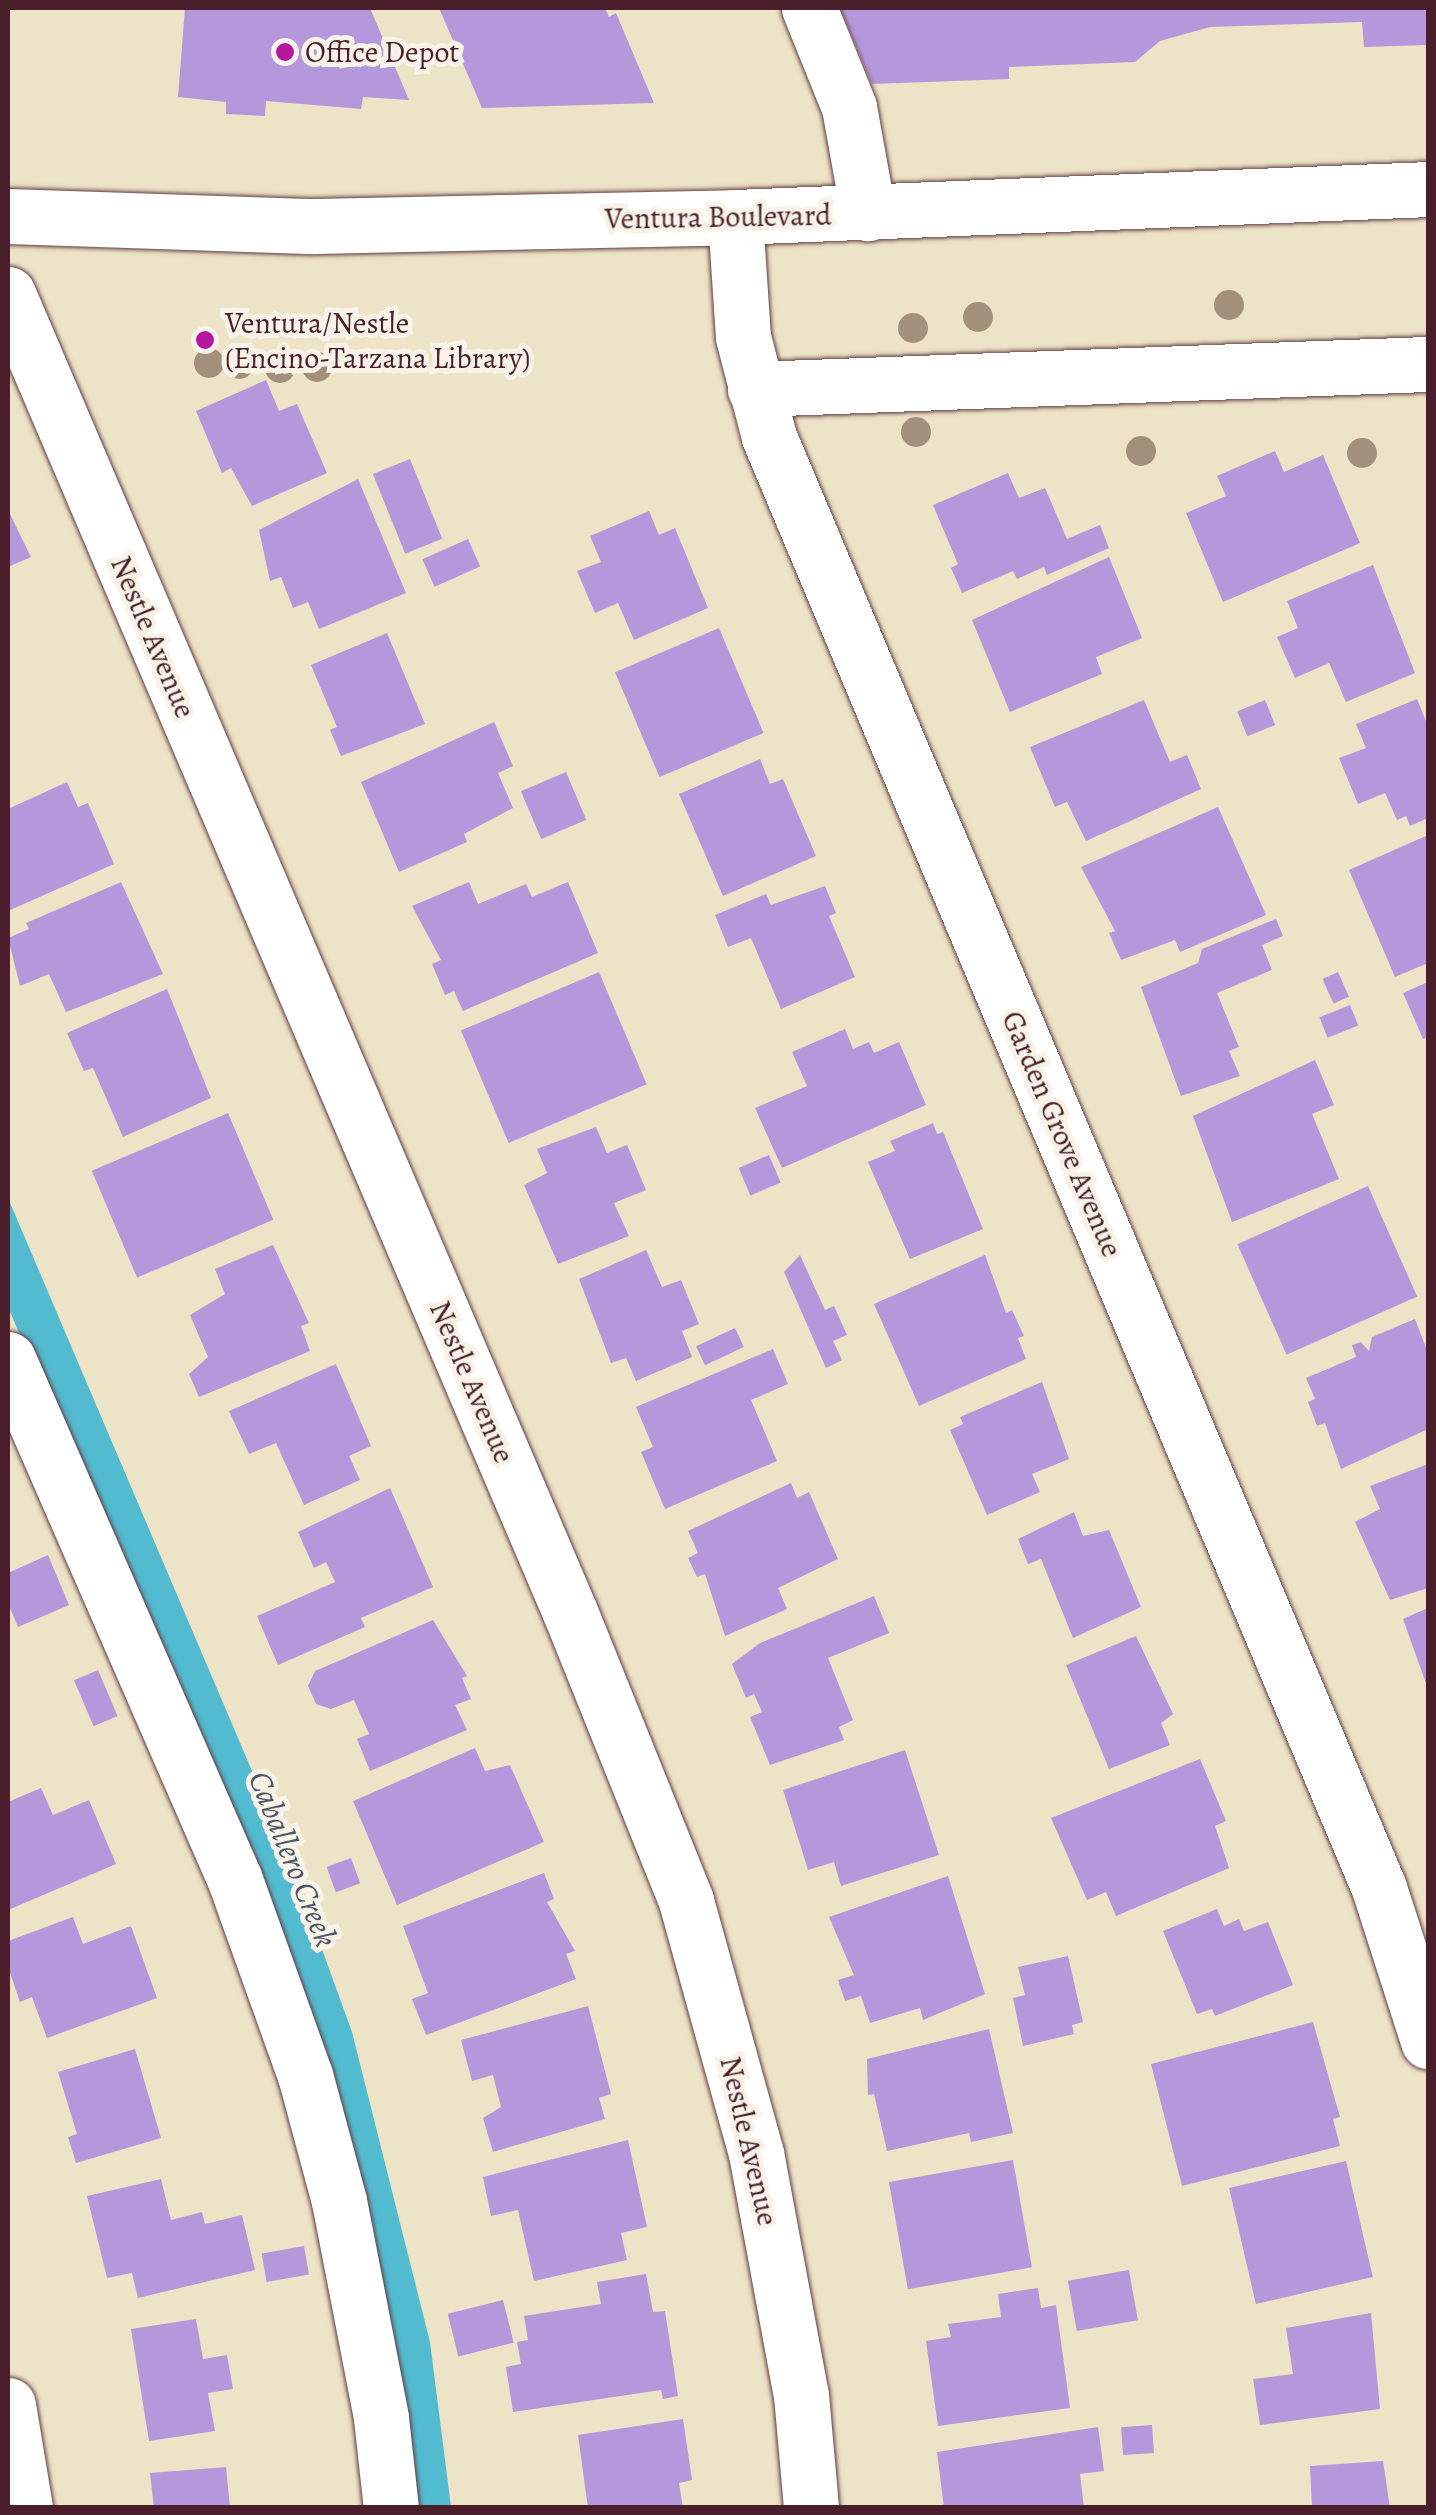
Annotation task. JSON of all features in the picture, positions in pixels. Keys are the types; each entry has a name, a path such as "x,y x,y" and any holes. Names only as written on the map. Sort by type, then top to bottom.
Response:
{"street":[{"path":"809,8 849,106 868,213"},
{"name":"Ventura Boulevard","path":"8,216 315,226 736,218 1428,189"},
{"name":"Garden Grove Avenue","path":"736,218 743,336 769,437 1379,1888 1428,2041"},
{"name":"Nestle Avenue","path":"8,294 570,1612 686,1901 756,2154 801,2395 812,2508"},
{"path":"756,389 1428,364"},
{"path":"8,1359 235,1880 305,2074 342,2220 381,2418 390,2508"},
{"path":"8,2405 25,2508"}],"water":[{"path":"8,1198 287,1853 352,2032 430,2342 451,2507 411,2507 248,1868 8,1307"}],"building":[{"name":"Office Depot","path":"185,8 370,8 409,100 363,97 361,109 266,101 265,116 226,114 226,102 178,97"},
{"path":"439,8 605,8 609,17 616,13 654,103 482,108"},
{"path":"840,8 1428,8 1428,45 1364,47 1362,22 1210,27 1160,41 1135,62 1009,67 1009,79 872,84"},
{"path":"266,380 279,411 297,404 327,473 252,506 231,468 222,473 196,411"},
{"path":"1275,451 1284,472 1323,455 1360,543 1223,602 1186,513 1226,496 1217,476"},
{"path":"410,459 442,539 405,554 373,474"},
{"path":"1008,473 1019,498 1045,488 1067,539 1100,525 1109,548 1047,575 1044,567 1017,579 1013,571 962,593 951,568 958,564 933,505"},
{"path":"358,479 406,593 319,629 308,602 293,608 281,577 270,581 259,530"},
{"path":"8,510 31,557 8,567"},
{"path":"649,511 659,535 675,528 708,608 634,640 618,603 595,613 577,571 601,562 590,536"},
{"path":"468,539 480,566 435,587 422,559"},
{"path":"1109,557 1142,638 1096,657 1102,674 1010,712 972,620"},
{"path":"1373,565 1415,673 1346,702 1329,663 1295,678 1277,637 1298,628 1287,601"},
{"path":"719,628 764,733 660,777 615,672"},
{"path":"387,633 425,724 341,756 330,730 337,727 311,665"},
{"path":"1417,699 1428,726 1428,818 1410,826 1406,816 1397,820 1385,793 1358,804 1339,758 1366,748 1356,724"},
{"path":"1144,700 1170,762 1187,755 1201,789 1086,841 1067,802 1055,807 1030,747"},
{"path":"1265,700 1275,725 1247,736 1237,711"},
{"path":"494,722 513,766 498,773 513,808 464,834 467,842 399,872 361,782"},
{"path":"760,759 770,784 783,779 816,856 723,896 679,794"},
{"path":"566,772 586,820 541,839 521,791"},
{"path":"67,782 78,807 88,803 114,864 8,911 8,809"},
{"path":"1218,807 1266,915 1180,952 1175,940 1121,960 1109,933 1115,931 1081,867"},
{"path":"1428,835 1428,963 1395,977 1349,870"},
{"path":"121,882 163,974 66,1012 49,974 20,986 8,938 29,929 26,923"},
{"path":"469,882 478,904 526,884 532,897 568,882 598,953 463,1011 454,991 445,995 432,964 441,960 412,906"},
{"path":"825,886 836,913 829,916 855,977 781,1009 751,938 728,947 715,915 766,894 771,905"},
{"path":"1276,919 1283,936 1262,945 1272,970 1217,993 1239,1047 1229,1051 1240,1076 1181,1096 1141,987 1198,963 1202,949"},
{"path":"599,972 647,1084 509,1143 461,1031"},
{"path":"1338,972 1349,997 1333,1004 1322,979"},
{"path":"1428,982 1428,1037 1423,1039 1403,993"},
{"path":"167,989 211,1098 123,1137 93,1068 84,1071 67,1033"},
{"path":"1350,1005 1358,1025 1328,1038 1319,1017"},
{"path":"845,1029 853,1049 869,1042 874,1053 899,1042 926,1105 782,1168 755,1108 807,1086 792,1052"},
{"path":"1315,1060 1334,1105 1312,1114 1339,1179 1232,1222 1193,1116"},
{"path":"228,1113 273,1220 137,1278 92,1171"},
{"path":"933,1123 937,1134 943,1132 983,1229 910,1259 868,1162 895,1151 890,1141"},
{"path":"596,1127 607,1153 627,1145 646,1190 614,1203 629,1236 558,1264 524,1185 547,1173 537,1149"},
{"path":"769,1155 781,1183 750,1196 739,1168"},
{"path":"1368,1186 1417,1297 1287,1355 1237,1244"},
{"path":"273,1245 309,1323 301,1326 310,1351 199,1397 189,1374 208,1357 190,1315 225,1294 215,1269"},
{"path":"646,1250 662,1287 681,1280 699,1324 682,1331 692,1357 636,1381 626,1358 611,1363 579,1279"},
{"path":"800,1255 825,1310 834,1306 847,1335 833,1341 842,1360 826,1368 784,1272"},
{"path":"985,1255 1006,1313 1012,1310 1024,1336 1018,1338 1026,1359 919,1406 874,1304"},
{"path":"1415,1319 1428,1353 1428,1429 1341,1469 1325,1423 1317,1426 1308,1402 1315,1399 1306,1378 1356,1357 1352,1345 1361,1342 1369,1351 1372,1337"},
{"path":"735,1328 744,1347 705,1365 696,1346"},
{"path":"773,1349 788,1384 751,1400 777,1461 665,1509 641,1452 653,1447 636,1407"},
{"path":"336,1364 371,1446 349,1456 360,1480 304,1505 276,1443 249,1454 229,1411"},
{"path":"1042,1382 1069,1459 1032,1474 1040,1492 987,1515 950,1430 963,1424 960,1417"},
{"path":"1428,1464 1428,1588 1390,1600 1355,1522 1380,1509 1370,1486"},
{"path":"791,1483 797,1498 809,1492 838,1559 778,1588 787,1609 725,1636 705,1574 697,1577 688,1558 698,1553 688,1531"},
{"path":"390,1488 433,1587 361,1618 365,1627 278,1665 257,1616 335,1582 326,1562 314,1568 298,1532"},
{"path":"1074,1512 1083,1536 1109,1530 1141,1607 1073,1638 1041,1559 1028,1564 1018,1539"},
{"path":"48,1555 69,1605 18,1627 8,1603 8,1573"},
{"path":"874,1596 889,1633 828,1658 853,1720 839,1727 844,1740 770,1765 750,1717 762,1712 754,1694 746,1698 732,1664 760,1643"},
{"path":"1428,1608 1428,1689 1403,1619"},
{"path":"433,1620 467,1676 462,1678 471,1699 455,1705 467,1730 370,1771 357,1739 369,1734 354,1700 331,1709 316,1704 308,1686 315,1671"},
{"path":"1136,1636 1173,1714 1161,1723 1170,1745 1109,1769 1066,1665"},
{"path":"98,1670 118,1716 94,1726 74,1680"},
{"path":"475,1748 485,1771 510,1765 544,1842 397,1905 353,1801"},
{"path":"905,1750 939,1855 841,1886 834,1862 808,1870 783,1790"},
{"path":"1200,1759 1226,1821 1215,1826 1229,1868 1116,1916 1106,1892 1087,1900 1051,1818"},
{"path":"41,1788 53,1815 89,1800 116,1864 8,1910 8,1802"},
{"path":"351,1858 360,1883 336,1892 327,1867"},
{"path":"544,1873 554,1899 547,1902 575,1951 566,1954 576,1979 426,2035 412,1999 428,1993 403,1926"},
{"path":"948,1876 985,1994 923,2020 920,2008 870,2023 861,1996 845,2001 838,1980 854,1975 829,1917"},
{"path":"1217,1909 1224,1926 1239,1919 1244,1931 1268,1922 1293,1985 1215,2016 1212,2009 1197,2014 1163,1931"},
{"path":"73,1917 83,1944 131,1926 157,1998 47,2038 32,1997 20,2002 8,1967 8,1941"},
{"path":"1068,1956 1083,2022 1072,2025 1074,2034 1023,2046 1013,1998 1025,1995 1018,1967"},
{"path":"588,2006 611,2094 599,2098 605,2119 493,2152 483,2118 501,2107 493,2075 472,2081 461,2040"},
{"path":"1313,2022 1340,2117 1333,2119 1340,2146 1182,2186 1151,2064"},
{"path":"989,2029 1013,2133 971,2142 969,2133 887,2151 874,2094 868,2095 867,2059"},
{"path":"135,2049 161,2138 76,2163 68,2137 77,2134 58,2072"},
{"path":"628,2140 647,2227 621,2233 627,2260 534,2281 518,2210 491,2216 483,2177"},
{"path":"1013,2160 1032,2267 908,2289 889,2182"},
{"path":"1346,2161 1373,2277 1256,2304 1229,2188"},
{"path":"161,2179 171,2220 202,2212 205,2224 242,2215 255,2270 138,2298 132,2273 107,2278 87,2196"},
{"path":"304,2246 309,2275 267,2282 262,2253"},
{"path":"1129,2270 1138,2320 1077,2331 1068,2281"},
{"path":"646,2274 653,2312 665,2311 678,2396 663,2399 661,2390 513,2412 506,2367 521,2364 517,2342 528,2340 524,2316 601,2304 597,2282"},
{"path":"1038,2288 1041,2308 1056,2305 1070,2408 938,2426 926,2341 951,2337 948,2324 1001,2317 998,2294"},
{"path":"503,2300 514,2343 458,2356 448,2314"},
{"path":"1371,2313 1380,2409 1260,2425 1253,2379 1293,2374 1286,2328"},
{"path":"196,2319 203,2359 227,2355 233,2389 208,2393 215,2431 149,2441 131,2329"},
{"path":"683,2419 692,2480 679,2483 683,2508 588,2508 578,2435"},
{"path":"1152,2425 1154,2453 1123,2455 1121,2427"},
{"path":"1098,2427 1104,2471 1080,2474 1084,2508 944,2508 937,2452"},
{"path":"1383,2461 1390,2508 1312,2508 1310,2466"},
{"path":"226,2467 230,2508 154,2508 150,2473"}],"place":[{"name":"Office Depot","path":"285,52"},
{"name":"Ventura/Nestle (Encino-Tarzana Library)","path":"205,340"}],"water label":[{"name":"Caballero Creek","path":"293,1859"}]}
